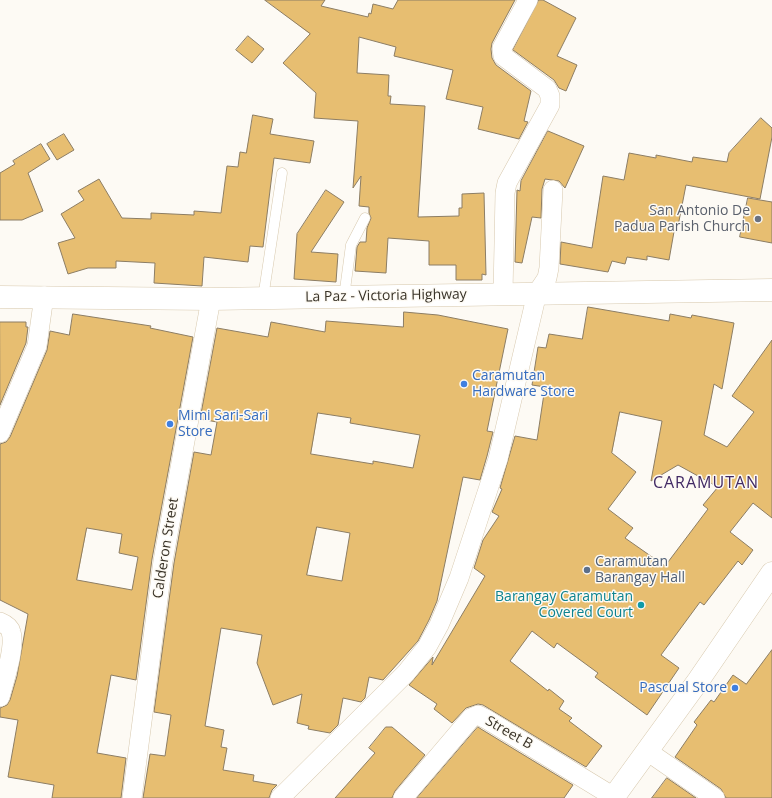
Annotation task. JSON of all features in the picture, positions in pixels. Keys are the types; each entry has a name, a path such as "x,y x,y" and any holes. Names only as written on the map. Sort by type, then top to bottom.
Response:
{"main road":[{"name":"La Paz - Victoria Highway","path":"0,297 44,296 211,299 772,290"},
{"path":"614,797 772,573"}],"street":[{"path":"503,294 505,193 507,183 550,105 550,96 547,89 503,56 502,48 528,0"},
{"path":"280,798 410,669 427,647 439,625 459,578 498,459 537,293 547,278 549,268 553,190"},
{"path":"0,433 37,346 44,296"},
{"name":"Calderon Street","path":"132,798 163,561 211,299"},
{"path":"0,622 6,624 11,631 12,643 0,697"},
{"name":"Street B","path":"403,798 471,718 478,715 614,797"},
{"path":"647,750 715,798"}],"lane":[{"path":"263,298 282,173"},
{"path":"344,296 351,245 365,218"}],"building":[{"path":"265,0 325,0 321,6 368,17 369,13 371,14 373,4 393,9 398,0 515,0 492,43 491,49 492,58 496,65 531,91 524,121 528,122 519,139 478,129 483,107 446,99 453,70 394,56 396,47 359,37 357,73 389,75 388,96 391,96 390,104 425,106 418,217 459,216 459,208 462,208 462,194 484,193 486,275 482,274 482,280 456,280 456,265 429,265 429,241 388,238 386,273 355,271 357,247 360,242 366,242 367,228 371,218 369,207 359,206 361,176 353,188 358,121 314,118 316,93 283,63 310,34"},
{"path":"539,0 543,0 576,18 557,56 577,65 566,91 559,88 554,80 513,50"},
{"path":"248,36 264,49 252,63 236,50"},
{"path":"253,115 273,119 270,134 314,141 310,163 274,158 263,247 250,246 248,262 204,257 202,286 154,283 155,263 116,261 116,268 88,268 68,274 58,243 75,238 61,214 84,200 78,191 99,179 122,218 151,219 151,213 194,215 194,211 221,213 227,166 238,167 240,152 246,153"},
{"path":"761,118 772,128 772,137 760,199 686,185 678,226 675,226 669,260 647,256 647,260 627,257 625,264 612,261 608,272 560,264 561,242 592,248 603,176 624,180 629,153 656,158 656,155 692,162 693,157 727,162 729,153"},
{"path":"548,131 584,146 565,188 559,181 545,179 542,189 541,218 532,217 522,263 515,262 517,190 520,191 521,181"},
{"path":"64,134 74,150 57,160 47,144"},
{"path":"41,144 50,159 28,173 43,211 22,220 0,220 0,173 15,164 13,161"},
{"path":"326,190 344,202 311,252 338,254 336,282 294,279 297,234"},
{"name":"San Antonio De Padua Parish Church","path":"748,198 772,202 772,243 740,237"},
{"path":"588,307 669,321 670,314 691,318 692,315 734,323 722,389 714,384 704,435 727,447 754,412 732,396 772,340 772,518 753,503 730,532 753,550 742,565 738,561 704,605 700,602 661,655 679,668 647,715 595,677 598,673 557,643 554,648 532,631 510,661 548,691 549,689 564,701 559,709 572,718 569,721 602,746 586,767 483,705 478,704 466,708 452,723 434,709 437,704 409,685 433,657 432,665 485,576 474,568 483,540 499,516 492,512 502,489 500,488 515,436 537,440 545,387 532,385 538,347 546,348 549,334 582,339","holes":["620,412 662,421 651,481 678,465 718,487 703,505 708,509 665,566 625,538 633,528 608,509 636,472 612,453"]},
{"path":"404,312 438,315 508,329 487,431 493,432 487,456 480,480 463,477 437,601 418,641 383,680 369,677 365,698 361,702 343,698 338,725 330,733 308,729 309,726 297,723 302,694 273,705 257,663 262,635 221,628 205,726 224,730 221,747 227,748 223,770 254,775 253,781 277,785 272,790 269,798 143,798 150,754 165,756 171,715 154,712 174,563 194,452 211,455 217,422 200,419 217,328 268,337 271,322 325,332 326,321 403,327","holes":["318,413 351,418 350,423 420,435 413,468 373,461 373,464 311,454","317,527 350,533 342,581 307,575"]},
{"path":"73,314 151,326 150,328 193,337 152,559 136,680 111,675 97,753 126,758 121,798 52,798 54,785 8,777 18,720 0,717 0,708 7,705 10,700 17,676 28,614 0,600 0,444 6,442 10,437 47,350 50,331 69,335","holes":["87,528 122,534 119,553 138,557 132,590 77,580"]},
{"path":"0,322 26,322 26,327 28,327 26,343 0,405"},
{"path":"772,650 772,798 726,798 721,789 675,757 697,725 694,722 711,700 714,702 733,675 746,684"},
{"path":"386,727 392,727 425,755 395,791 392,798 335,798 375,753 369,748"},
{"path":"478,727 573,785 564,798 417,798"},
{"path":"667,778 696,798 652,798"}],"place":[{"name":"San Antonio De Padua Parish Church","path":"758,219"},
{"name":"Caramutan Hardware Store","path":"464,384"},
{"name":"Mimi Sari-Sari Store","path":"170,424"},
{"name":"Caramutan Barangay Hall","path":"587,570"},
{"name":"Barangay Caramutan Covered Court","path":"641,605"},
{"name":"Pascual Store","path":"735,688"}],"district":[{"name":"CARAMUTAN","path":"706,483"}]}
